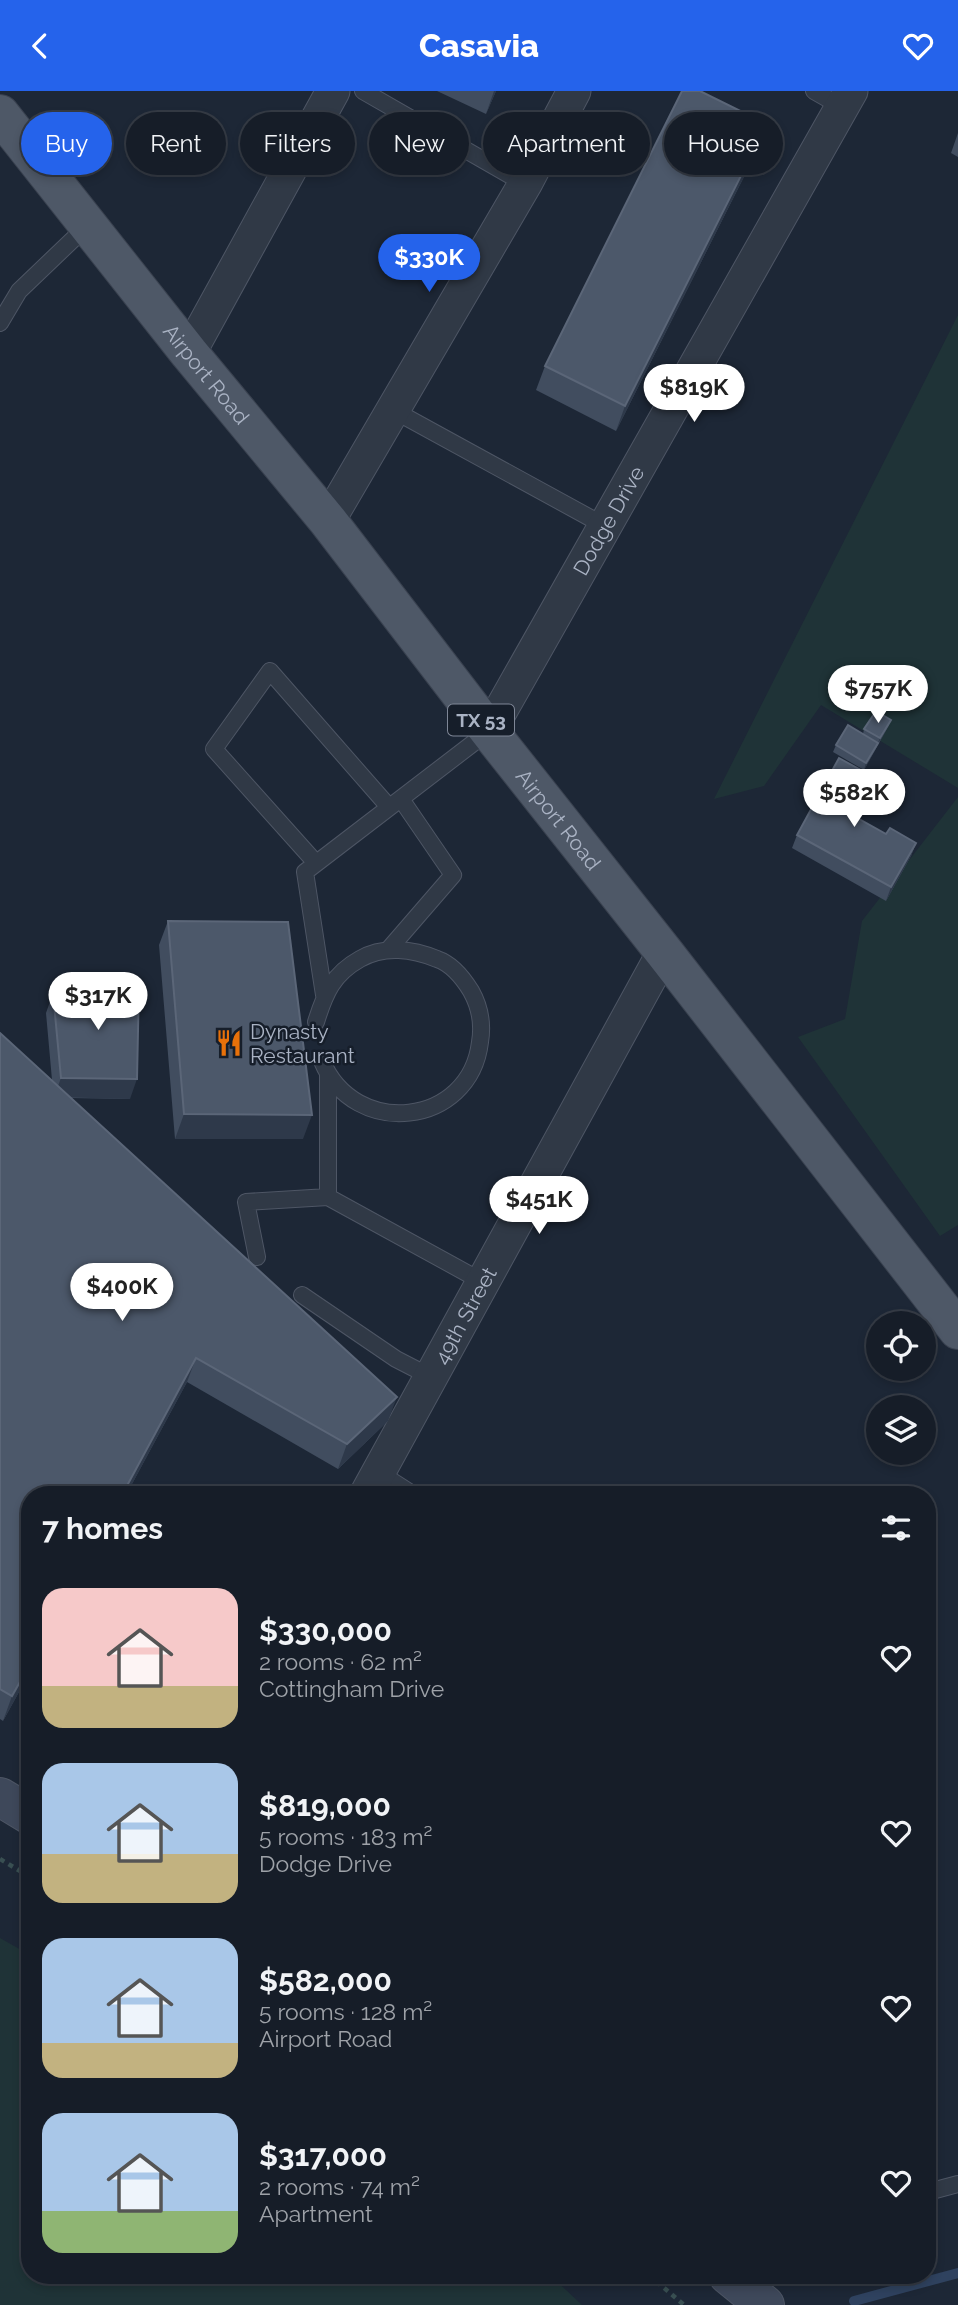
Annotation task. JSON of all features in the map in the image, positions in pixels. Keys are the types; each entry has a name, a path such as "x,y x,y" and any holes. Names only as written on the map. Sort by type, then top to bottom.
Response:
{"main road":[{"name":"Airport Road","path":"0,114 328,521 489,731 958,1329"},
{"path":"0,1797 21,1810"}],"street":[{"path":"190,353 333,91"},
{"path":"328,521 525,184 574,91"},
{"name":"Dodge Drive","path":"489,731 605,526 835,96"},
{"name":"49th Street","path":"372,1483 664,952"}],"lane":[{"path":"363,91 525,184"},
{"path":"0,323 19,291 88,225"},
{"path":"393,409 605,526"},
{"path":"316,863 214,750 270,671 395,803 453,875 389,950"},
{"path":"324,995 305,872 489,731"},
{"path":"316,1022 324,995 340,972 363,957 389,950 416,950 442,960 463,978 477,1001 482,1028 479,1055 467,1080 448,1099 424,1111 397,1114 369,1109 346,1095 325,1068 328,1198"},
{"path":"257,1257 246,1202 328,1198 483,1282"},
{"path":"302,1295 396,1359 431,1377"},
{"path":"936,2190 958,2184"}],"path":[{"path":"0,1859 21,1872"},
{"path":"660,2284 684,2305"}],"green space":[{"path":"958,315 958,788 821,705 764,786 714,799"},
{"path":"958,797 958,1225 940,1236 798,1037 845,1019 862,921"},
{"path":"0,1938 21,1950 21,2284 560,2284 582,2305 0,2305"}],"building":[{"path":"682,91 700,91 743,112 672,112"},
{"path":"664,127 664,175 741,175 625,406 545,366 640,175 650,175 650,155"},
{"path":"876,711 891,720 880,738 864,729"},
{"path":"848,725 878,743 866,763 836,745"},
{"path":"839,758 866,773 845,811 886,834 890,828 916,843 891,887 797,835"},
{"name":"Dynasty Restaurant","path":"168,921 288,922 312,1115 184,1114"},
{"path":"139,983 137,1079 61,1078 53,993"},
{"path":"0,1033 397,1397 347,1444 196,1358 127,1486 21,1486 21,1680 12,1696 0,1689"}],"waterway":[{"path":"936,2279 958,2273"},
{"path":"854,2301 917,2284"}],"place":[{"name":"Dynasty Restaurant","path":"229,1043"}]}
